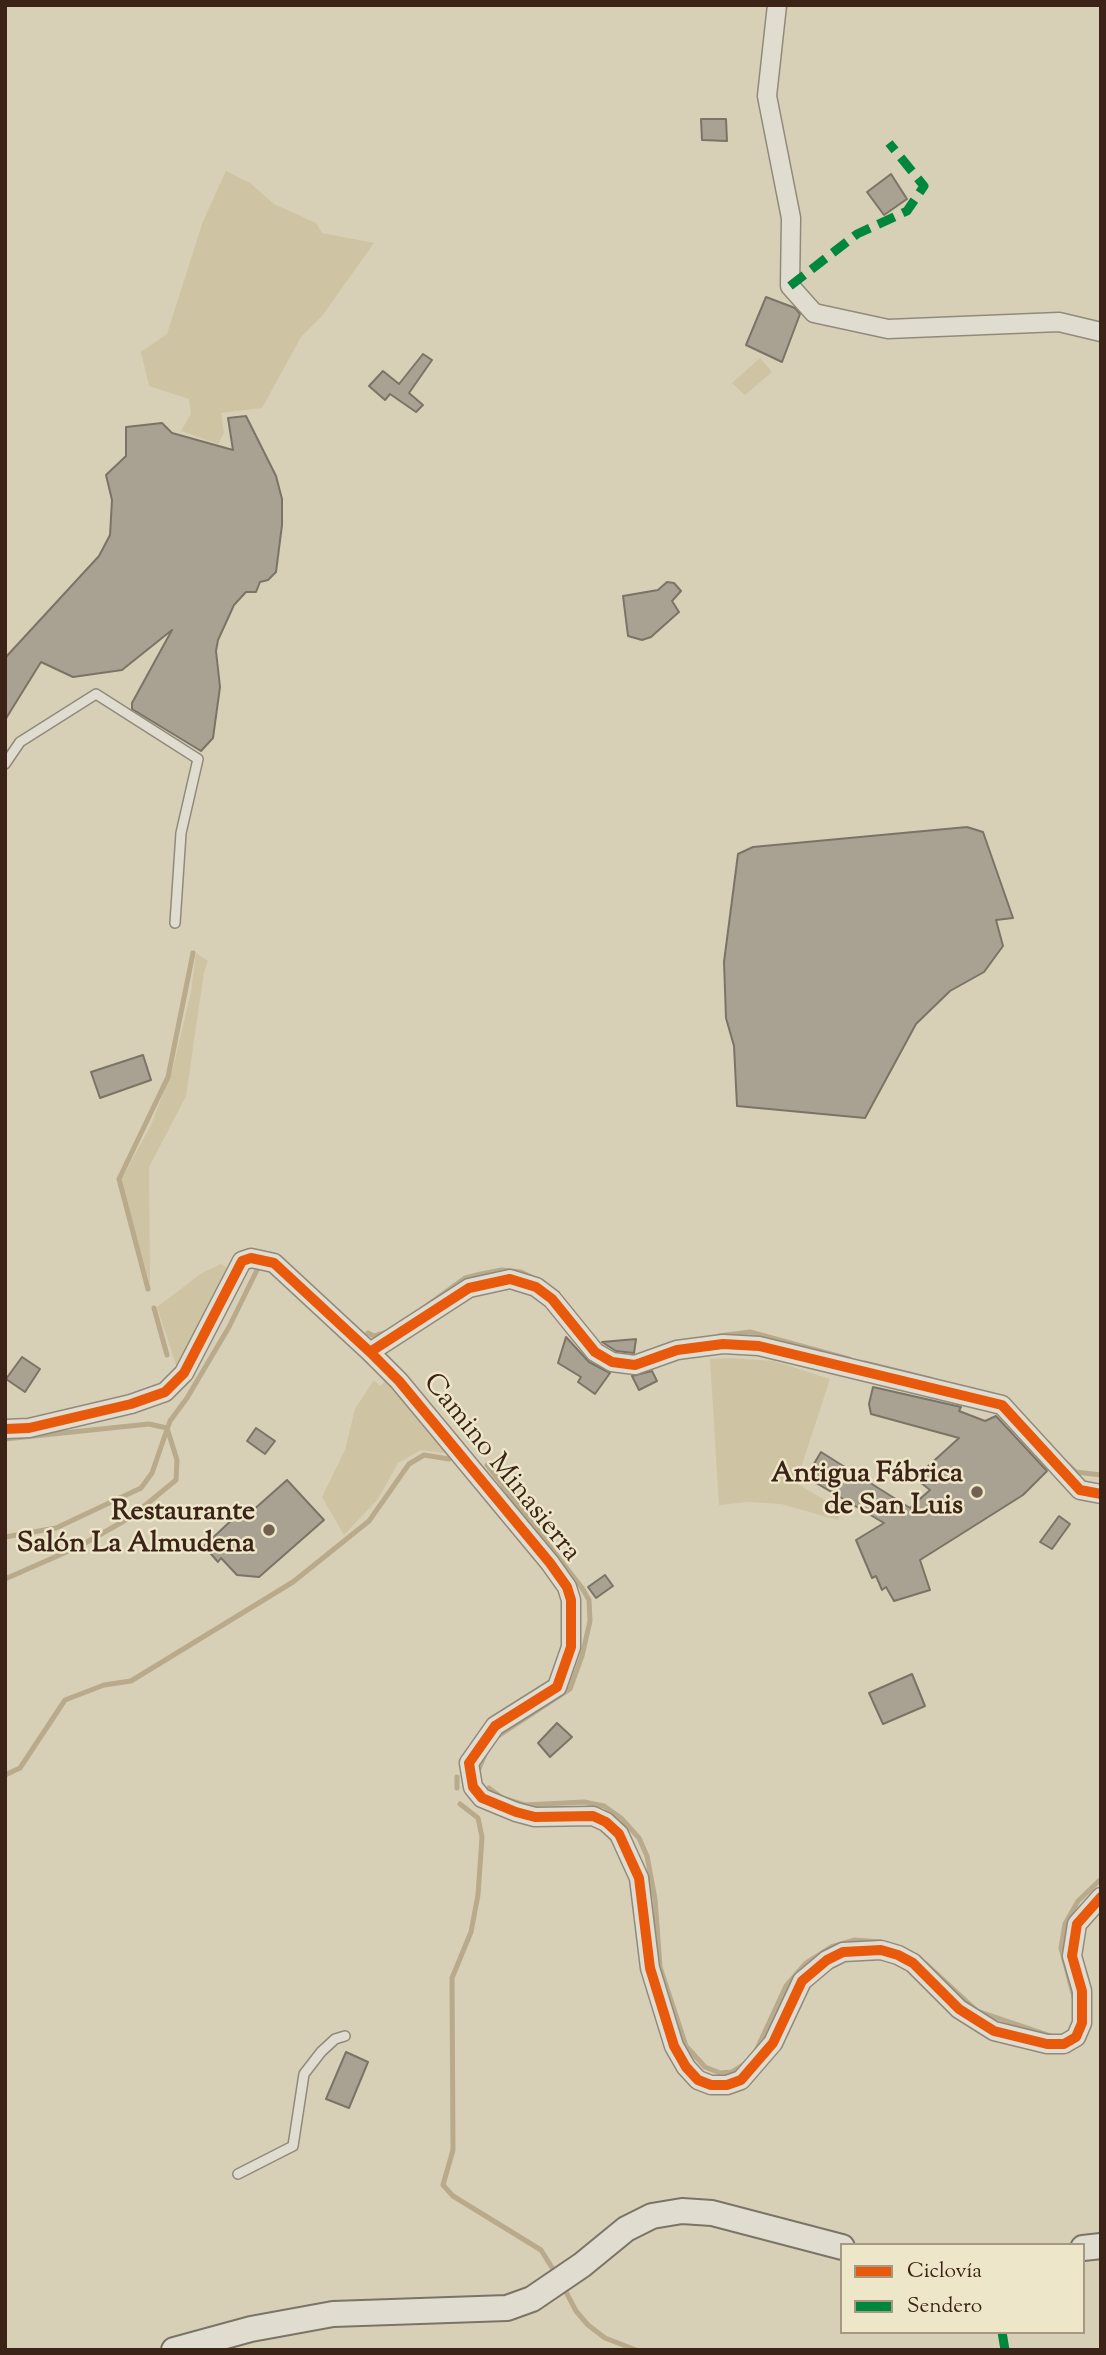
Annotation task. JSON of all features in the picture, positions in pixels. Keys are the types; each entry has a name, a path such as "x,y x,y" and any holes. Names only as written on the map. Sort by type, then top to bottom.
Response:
{"main road":[{"path":"174,2350 251,2329 333,2314 508,2308 532,2299 582,2265 626,2229 652,2216 682,2211 712,2213 840,2246"}],"street":[{"path":"777,5 767,96 791,218 790,286 814,313 888,329 1059,322 1101,332"},
{"name":"Camino Minasierra","path":"5,1429 29,1427 131,1404 165,1392 184,1373 242,1261 251,1258 274,1263 370,1352 399,1381 550,1563 567,1587 571,1600 573,1613 570,1647 557,1687 495,1726 469,1763 473,1787 482,1798 516,1812 536,1817 593,1816 606,1822 619,1834 639,1878 650,1968 674,2046 685,2067 698,2080 711,2085 727,2085 741,2080 773,2043 802,1981 827,1960 843,1952 861,1950 889,1953 913,1963 959,2008 994,2031 1047,2045 1065,2044 1076,2037 1083,2023 1082,1991 1072,1956 1077,1924 1101,1897"},
{"path":"370,1352 469,1288 510,1279 536,1287 552,1299 596,1352 612,1362 635,1365 677,1350 723,1344 759,1346 1002,1405 1080,1490 1101,1494"}],"lane":[{"path":"5,764 20,742 96,694 198,759 181,833 175,923"},
{"path":"238,2174 293,2146 297,2137 304,2074 335,2039 345,2036"}],"shaded area":[{"path":"226,171 250,183 274,204 316,223 322,233 374,243 322,316 301,337 262,408 221,413 224,433 218,444 181,431 191,414 189,399 149,386 141,352 167,334 203,221"},
{"path":"760,358 772,372 745,395 732,383"},
{"path":"196,953 208,961 204,972 186,1096 149,1167 150,1285 121,1180 151,1125 173,1068 191,992"},
{"path":"221,1264 227,1268 225,1280 177,1368 157,1307 202,1273"},
{"path":"710,1359 774,1361 830,1379 796,1483 842,1510 838,1520 781,1504 747,1502 719,1505"},
{"path":"374,1380 380,1386 387,1380 451,1454 421,1450 398,1463 378,1499 344,1535 322,1497 345,1450 355,1409"}],"building":[{"path":"701,119 726,119 727,141 702,140"},
{"path":"891,174 907,199 884,215 867,192"},
{"path":"766,297 795,308 800,314 782,362 746,345"},
{"path":"423,354 432,360 409,393 423,405 416,412 390,394 385,400 369,386 383,371 399,384"},
{"path":"246,416 276,476 282,499 282,525 276,572 268,580 260,582 256,592 246,592 234,605 218,640 216,651 220,687 213,738 201,751 132,709 132,703 172,630 122,670 73,677 41,662 5,720 5,658 99,556 110,535 112,500 106,475 126,456 126,427 162,423 172,433 233,450 228,418"},
{"path":"667,582 674,583 681,591 672,601 679,612 651,637 642,640 628,636 623,596 658,590"},
{"path":"967,827 983,832 1013,918 996,920 1003,946 984,972 950,991 916,1024 865,1118 737,1106 734,1046 726,1018 724,962 738,854 753,847"},
{"path":"143,1055 151,1080 100,1098 91,1072"},
{"path":"566,1337 589,1362 610,1373 595,1394 578,1382 581,1377 558,1363"},
{"path":"636,1339 634,1353 616,1351 602,1342"},
{"path":"22,1357 40,1369 25,1392 6,1379"},
{"path":"652,1371 657,1381 639,1390 632,1376"},
{"name":"Antigua Fábrica de San Luis","path":"873,1387 961,1407 959,1411 985,1421 996,1416 1047,1471 1023,1495 920,1560 930,1590 894,1601 886,1587 882,1590 876,1576 872,1578 856,1540 884,1523 806,1477 821,1452 910,1508 930,1490 915,1478 959,1438 871,1414 869,1404"},
{"path":"256,1428 275,1441 265,1454 247,1441"},
{"path":"287,1480 324,1520 259,1577 237,1575 221,1558 218,1562 204,1546 236,1516 242,1520"},
{"path":"1059,1516 1070,1524 1052,1549 1040,1542"},
{"path":"605,1575 613,1586 596,1598 588,1587"},
{"path":"912,1674 925,1706 883,1724 869,1693"},
{"path":"557,1723 572,1737 550,1757 538,1743"},
{"path":"346,2052 368,2062 349,2108 326,2099"}],"waterway":[{"path":"148,1289 119,1179 168,1077 193,953"},
{"path":"5,1537 56,1528 141,1488 152,1473 170,1421 187,1398 229,1327 257,1270"},
{"path":"425,1307 465,1278 502,1270 521,1272 533,1278"},
{"path":"154,1308 167,1355"},
{"path":"368,1333 374,1336 388,1332"},
{"path":"719,1336 750,1332 849,1359"},
{"path":"865,1363 930,1379"},
{"path":"5,1439 149,1424 167,1428 177,1460 176,1480 131,1517 80,1546 5,1579"},
{"path":"5,1775 20,1768 65,1700 104,1685 131,1681 293,1582 369,1521 409,1464 424,1455 449,1459"},
{"path":"1064,1461 1076,1472 1101,1475"},
{"path":"487,1465 582,1588 589,1600 590,1621 582,1656 570,1689 495,1738"},
{"path":"478,1771 486,1752"},
{"path":"457,1777 457,1788"},
{"path":"489,1788 502,1798 525,1805 584,1802 604,1806 621,1818 639,1838 647,1856 655,1899 660,1967 686,2046 705,2067 720,2073 732,2072 745,2064"},
{"path":"460,1804 478,1818 482,1837 478,1895 471,1932 452,1978 453,2150 443,2185 453,2196 541,2250 556,2274"},
{"path":"1075,2001 1061,1948 1065,1924 1078,1901 1101,1879"},
{"path":"756,2051 786,1986 806,1963 831,1947 855,1940 880,1942"},
{"path":"926,1964 977,2011 1051,2036"},
{"path":"563,2286 576,2311 588,2325 605,2338 636,2350"}],"marked path":[{"path":"790,286 857,234 907,211 924,186 889,143"},
{"path":"1002,2334 1005,2350"}],"cycle path":[{"path":"5,1429 29,1428 131,1404 165,1392 184,1373 242,1261 251,1258 274,1263 370,1352 399,1381 550,1563 567,1587 571,1600 571,1647 557,1687 495,1726 469,1763 473,1787 482,1798 516,1812 535,1817 593,1816 606,1822 619,1834 639,1878 650,1968 674,2046 686,2067 698,2080 711,2085 727,2085 741,2080 773,2043 802,1981 827,1960 843,1952 881,1950 898,1955 913,1963 959,2009 994,2031 1047,2044 1064,2044 1076,2037 1082,2023 1082,1991 1072,1956 1077,1924 1101,1897"},
{"path":"370,1352 469,1288 510,1279 536,1287 552,1299 595,1352 612,1362 635,1365 677,1350 723,1344 759,1346 1002,1405 1080,1490 1101,1494"}],"place":[{"name":"Antigua Fábrica de San Luis","path":"977,1492"},
{"name":"Restaurante Salón La Almudena","path":"269,1530"}]}
